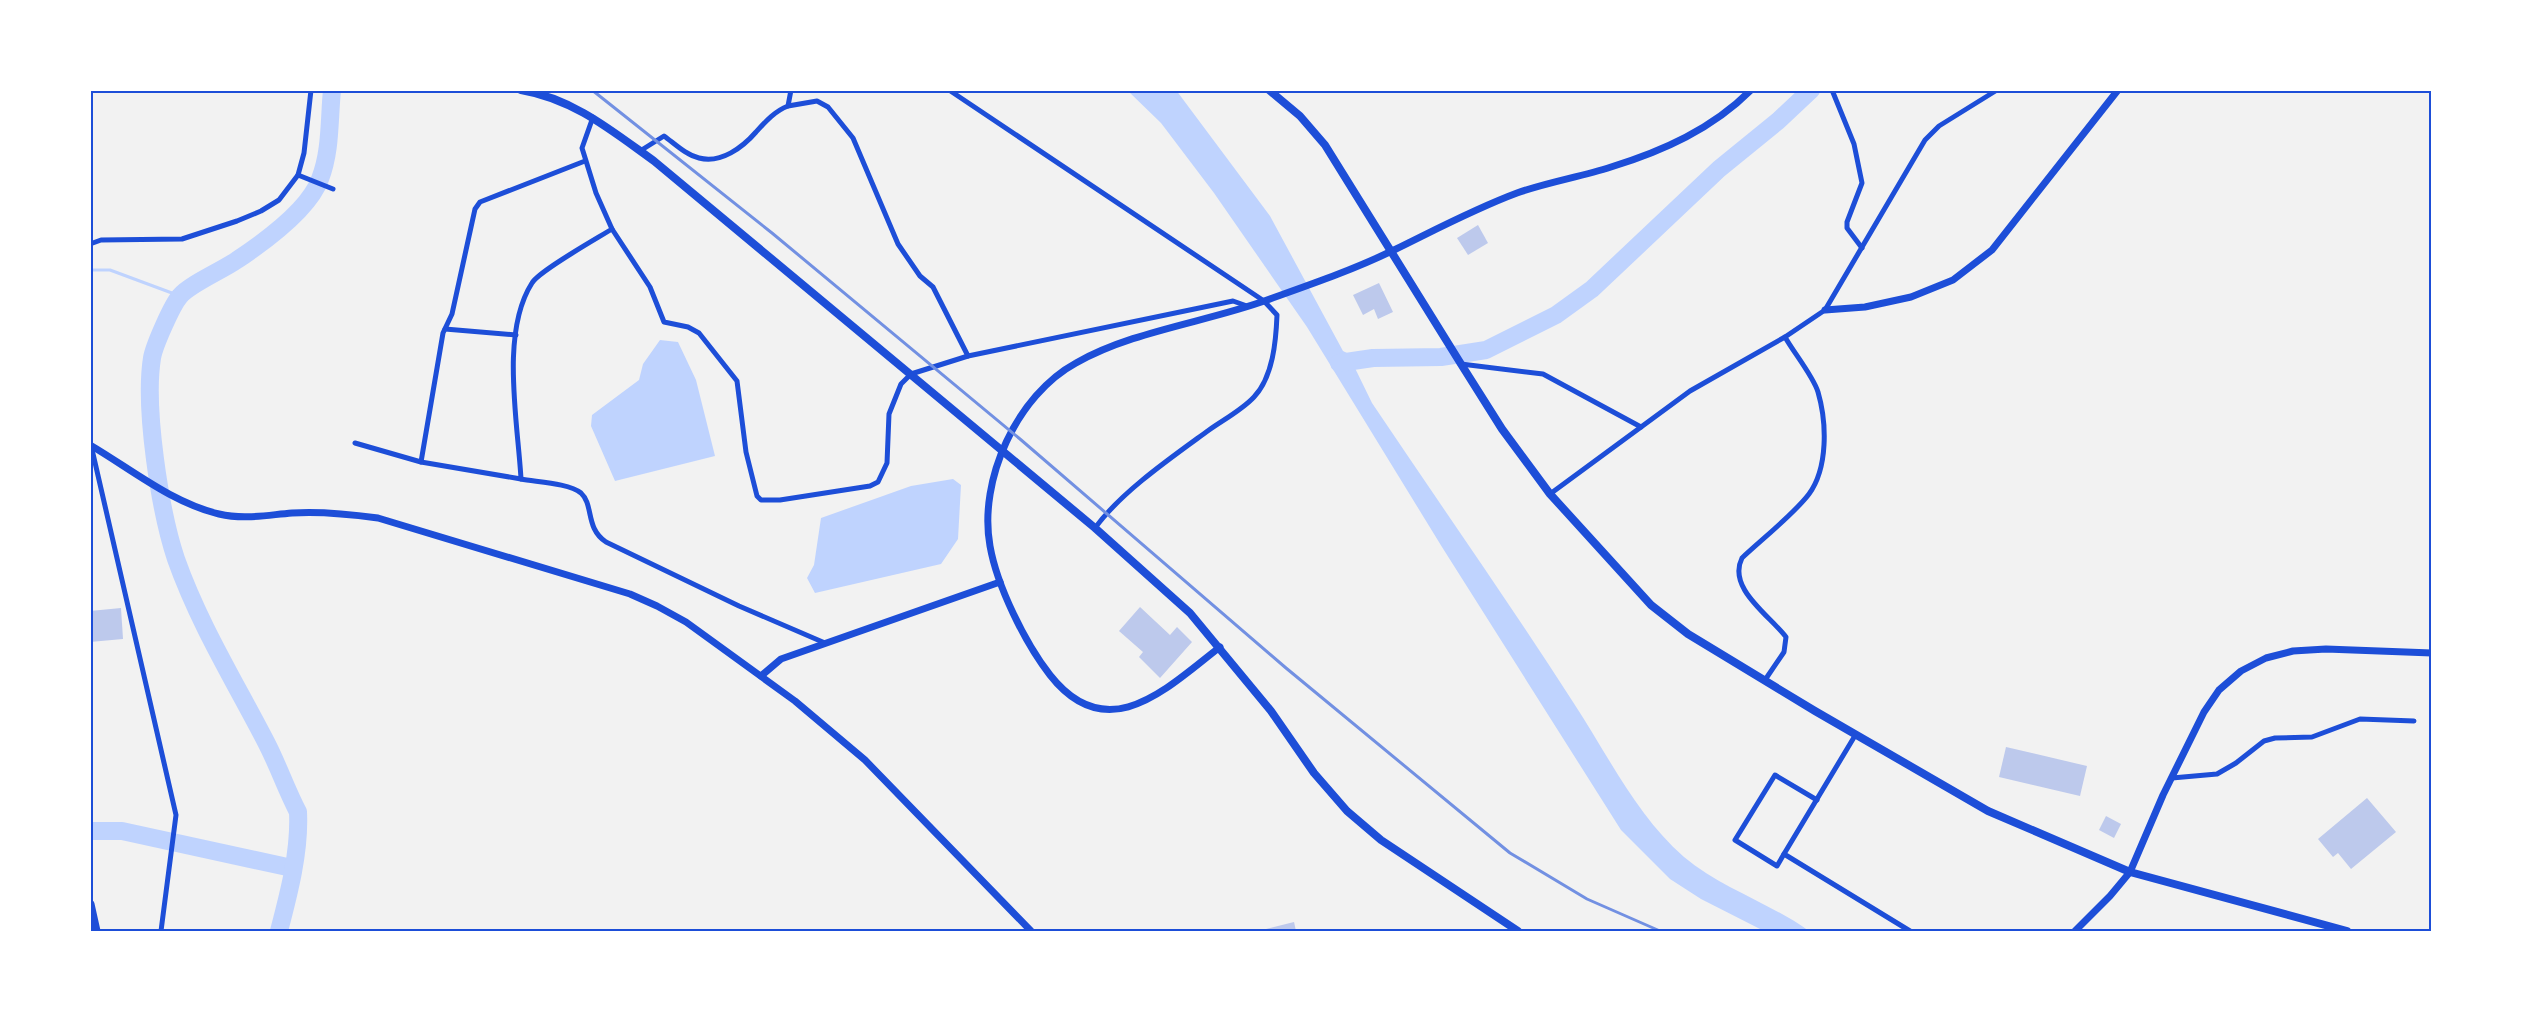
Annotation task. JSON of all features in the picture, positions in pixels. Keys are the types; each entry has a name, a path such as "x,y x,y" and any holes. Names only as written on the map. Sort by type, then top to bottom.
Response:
{"highway":[{"path":"90,904 96,931"}],"main road":[{"path":"521,90 561,101 593,117 640,151 1095,528 1190,613 1271,711 1314,773 1347,811 1381,840 1518,931"},
{"path":"1269,90 1300,116 1325,145 1502,429 1550,494 1651,605 1688,634 1988,811 2130,872 2347,931"}],"street":[{"path":"90,244 101,240 182,239 237,221 279,200 298,175 304,153 311,90"},
{"path":"788,106 790,90"},
{"path":"950,90 1264,301 1277,315 1276,342 1263,381 1254,397 1174,456 1105,513 1095,528"},
{"path":"1220,647 1144,703 1119,709 1101,708 1083,703 1069,694 1042,664 1008,602 990,547 989,513 997,465 1006,441 1020,416 1034,399 1075,363 1131,340 1264,301 1391,251 1444,224 1519,193 1613,167 1673,144 1703,129 1738,103 1751,90"},
{"path":"1832,90 1854,144 1862,183 1847,222 1847,228 1862,248"},
{"path":"1550,494 1690,391 1785,337 1825,310 1925,140 1939,126 1997,90"},
{"path":"1825,310 1865,307 1911,297 1953,279 1969,268 1992,250 2118,90"},
{"path":"640,151 664,136 685,152 701,159 727,155 746,144 779,109 817,101 828,107 853,138 898,244 920,276 933,287 968,356"},
{"path":"593,117 582,148 596,193 612,229 650,287 664,322 688,327 699,333 737,381 746,452 757,496 761,500 780,500 870,486 878,482 887,464 889,414 901,384 911,374 968,356 1233,301 1247,306"},
{"path":"421,462 445,329 452,314 476,209 480,202 585,161"},
{"path":"298,175 333,189"},
{"path":"521,479 514,378 516,335 532,282 612,229"},
{"path":"445,329 516,335"},
{"path":"1765,680 1784,652 1786,637 1760,609 1740,582 1738,568 1743,558 1808,495 1821,474 1823,451 1823,418 1818,391 1785,337"},
{"path":"1461,364 1543,374 1641,427"},
{"path":"355,443 421,462 573,489 582,494 598,537 606,542 739,606 825,643"},
{"path":"91,445 172,494 197,507 219,514 244,518 312,513 378,518 601,585 657,606 686,622 831,729 865,760 1031,931"},
{"path":"91,445 177,815 161,931"},
{"path":"761,676 781,659 1000,582"},
{"path":"2075,931 2110,897 2130,872 2204,712 2219,690 2241,671 2266,658 2293,651 2326,649 2432,653"},
{"path":"2172,778 2217,774 2236,763 2264,741 2275,738 2312,737 2360,719 2414,722"},
{"path":"1817,800 1775,775 1735,840 1777,866 1817,800 1856,734"},
{"path":"1784,854 1910,931"}],"water":[{"path":"1127,90 1176,90 1270,216 1343,351 1353,356 1353,364 1372,403 1524,627 1651,823 1698,868 1809,931 1764,931 1701,899 1670,879 1621,830 1442,547 1307,327 1214,193 1161,123"},
{"path":"660,340 678,342 696,380 715,456 615,481 591,426 592,415 639,380 643,364"},
{"path":"953,479 961,485 958,539 941,564 815,593 807,578 814,565 821,518 911,486"}],"building":[{"path":"1478,225 1488,243 1468,255 1457,238"},
{"path":"1379,283 1393,312 1378,319 1374,309 1363,315 1353,295"},
{"path":"1140,607 1170,635 1177,627 1192,642 1160,678 1139,657 1143,652 1119,631"},
{"path":"121,608 123,639 90,642 90,611"},
{"path":"2006,747 2087,766 2080,796 1999,777"},
{"path":"2367,798 2396,832 2351,869 2338,853 2333,857 2318,839"},
{"path":"2106,816 2121,824 2114,838 2099,830"},
{"path":"1294,922 1296,931 1262,931 1262,930"}],"waterway":[{"path":"279,931 296,857 298,812 266,742 206,630 176,559 159,487 152,431 150,379 156,345 168,316 180,296 272,235 296,214 314,191 326,158 332,90"},
{"path":"1339,363 1373,358 1441,357 1486,350 1556,315 1592,289 1719,169 1778,121 1811,90"},
{"path":"90,270 110,270 180,296"},
{"path":"90,831 122,831 292,868"}],"railway":[{"path":"592,90 772,233 1020,439 1286,668 1510,853 1587,899 1660,931"}]}
